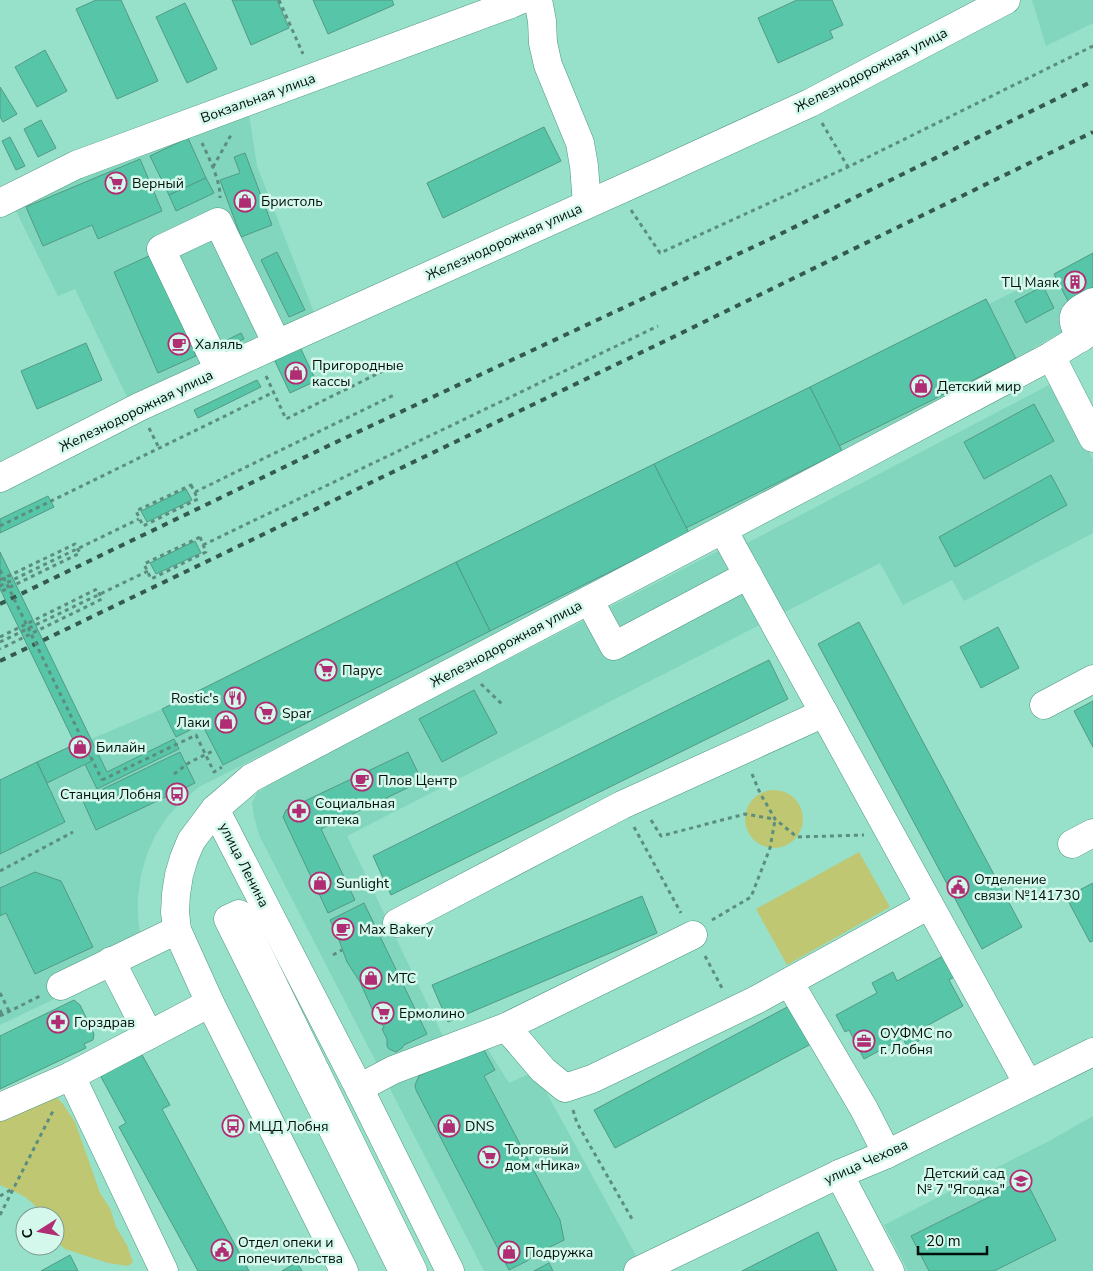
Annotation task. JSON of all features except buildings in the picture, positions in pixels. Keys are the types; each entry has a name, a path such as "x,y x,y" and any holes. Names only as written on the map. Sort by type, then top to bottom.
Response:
{"street":[{"name":"Вокзальная улица","path":"0,203 76,166 520,0"},
{"path":"538,0 542,21 542,43 548,65 580,143 587,204"},
{"name":"Железнодорожная улица","path":"0,478 139,407 810,103 1006,0"},
{"path":"219,370 161,249 218,222 277,344"},
{"path":"1087,334 1076,329 1073,318 1074,314 1093,302"},
{"name":"Железнодорожная улица","path":"215,808 251,778 1052,356 1087,334"},
{"path":"1052,356 1093,438"},
{"path":"723,530 1028,1084"},
{"path":"590,600 614,646 748,575"},
{"path":"1044,705 1093,680"},
{"path":"397,923 630,802 824,712"},
{"name":"улица Ленина","path":"344,1271 210,1003 177,930 176,894 184,858 191,841 215,808 359,1088 450,1271"},
{"path":"506,1027 543,1070 565,1088 592,1080 734,1010 929,905"},
{"path":"403,1271 228,919 239,914 413,1271"},
{"path":"61,986 177,930"},
{"path":"359,1088 393,1070 506,1027 692,933"},
{"path":"111,961 149,1035"},
{"path":"789,982 864,1109 887,1154"},
{"path":"0,1107 71,1076 210,1003"},
{"name":"улица Чехова","path":"638,1271 839,1174 887,1154 1093,1052"},
{"path":"71,1076 164,1271"},
{"path":"839,1174 890,1271"}],"path":[{"path":"279,0 314,78"},
{"path":"618,191 660,253 848,167 1093,46"},
{"path":"810,103 848,167"},
{"path":"193,122 212,167 220,192 218,222"},
{"path":"203,545 658,326"},
{"path":"277,400 286,418 385,370"},
{"path":"0,526 274,392"},
{"path":"194,492 396,394"},
{"path":"191,485 194,492 198,499 143,526 136,512 191,485"},
{"path":"0,586 139,519"},
{"path":"200,537 203,545 206,552 152,579 144,564 200,537"},
{"path":"0,580 75,544 80,554 0,592"},
{"path":"0,570 102,780 196,735 214,772 223,767"},
{"path":"0,642 148,571"},
{"path":"0,637 97,589 100,594 102,599 0,649"},
{"path":"477,680 503,705"},
{"path":"174,774 190,762 215,750"},
{"path":"760,793 775,819 797,837 868,835 886,825"},
{"path":"630,802 661,836 745,814 775,819"},
{"path":"630,802 692,933 734,1010"},
{"path":"692,933 750,897 770,848 775,819"},
{"path":"0,871 73,832"},
{"path":"333,955 342,950"},
{"path":"0,1010 1,1015 61,986"},
{"path":"0,993 9,1011"},
{"path":"565,1088 578,1123 632,1219"},
{"path":"0,1215 54,1110"},
{"path":"0,1196 14,1188"}],"shaded area":[{"path":"1032,0 1093,0 1093,23 1046,46"},
{"path":"248,108 257,166 315,315 127,397 75,289 58,296 13,205"},
{"path":"1093,253 1093,315 1035,347 1024,360 699,533 199,787 168,816 156,834 147,854 138,896 141,940 139,958 0,1025 0,780 37,762 162,709 986,299 989,304 1040,279 1042,283 1054,276 1054,274"},
{"path":"1053,383 1093,459 1093,533 964,601 952,580 903,605 880,563 347,836 451,1053 482,1040 509,1083 529,1074 539,1079 639,1261 620,1271 484,1271 259,835 252,803 257,793 274,781 745,537 747,543"},
{"path":"768,790 780,790 795,798 803,813 803,825 795,840 780,848 768,848 753,840 745,825 745,813 753,798"},
{"path":"859,852 890,907 787,965 756,909"},
{"path":"55,1096 63,1104 75,1122 100,1193 110,1208 116,1227 127,1245 133,1262 128,1266 108,1263 65,1249 65,1206 35,1206 18,1193 0,1185 0,1113"},
{"name":"Детский сад № 7 \"Ягодка\"","path":"1093,1116 1093,1271 908,1271 884,1225 1051,1140"}],"railway":[{"path":"0,604 330,445 766,241 1093,81"},
{"path":"0,661 665,341 1093,132"}],"place":[{"name":"Верный","path":"116,183"},
{"name":"Бристоль","path":"245,201"},
{"name":"ТЦ Маяк","path":"1075,282"},
{"name":"Халяль","path":"179,344"},
{"name":"Пригородные кассы","path":"296,373"},
{"name":"Детский мир","path":"921,386"},
{"name":"Парус","path":"326,670"},
{"name":"Rostic's","path":"235,698"},
{"name":"Spar","path":"266,713"},
{"name":"Лаки","path":"226,722"},
{"name":"Билайн","path":"80,747"},
{"name":"Плов Центр","path":"362,780"},
{"name":"Станция Лобня","path":"177,794"},
{"name":"Социальная аптека","path":"299,811"},
{"name":"Sunlight","path":"320,883"},
{"name":"Отделение связи №141730","path":"958,887"},
{"name":"Max Bakery","path":"343,929"},
{"name":"МТС","path":"371,978"},
{"name":"Ермолино","path":"383,1013"},
{"name":"Горздрав","path":"58,1022"},
{"name":"ОУФМС по г. Лобня","path":"864,1041"},
{"name":"МЦД Лобня","path":"233,1126"},
{"name":"DNS","path":"449,1126"},
{"name":"Торговый дом «Ника»","path":"489,1157"},
{"name":"Детский сад № 7 \"Ягодка\"","path":"1021,1181"},
{"name":"Отдел опеки и попечительства","path":"222,1250"},
{"name":"Подружка","path":"509,1252"}]}
